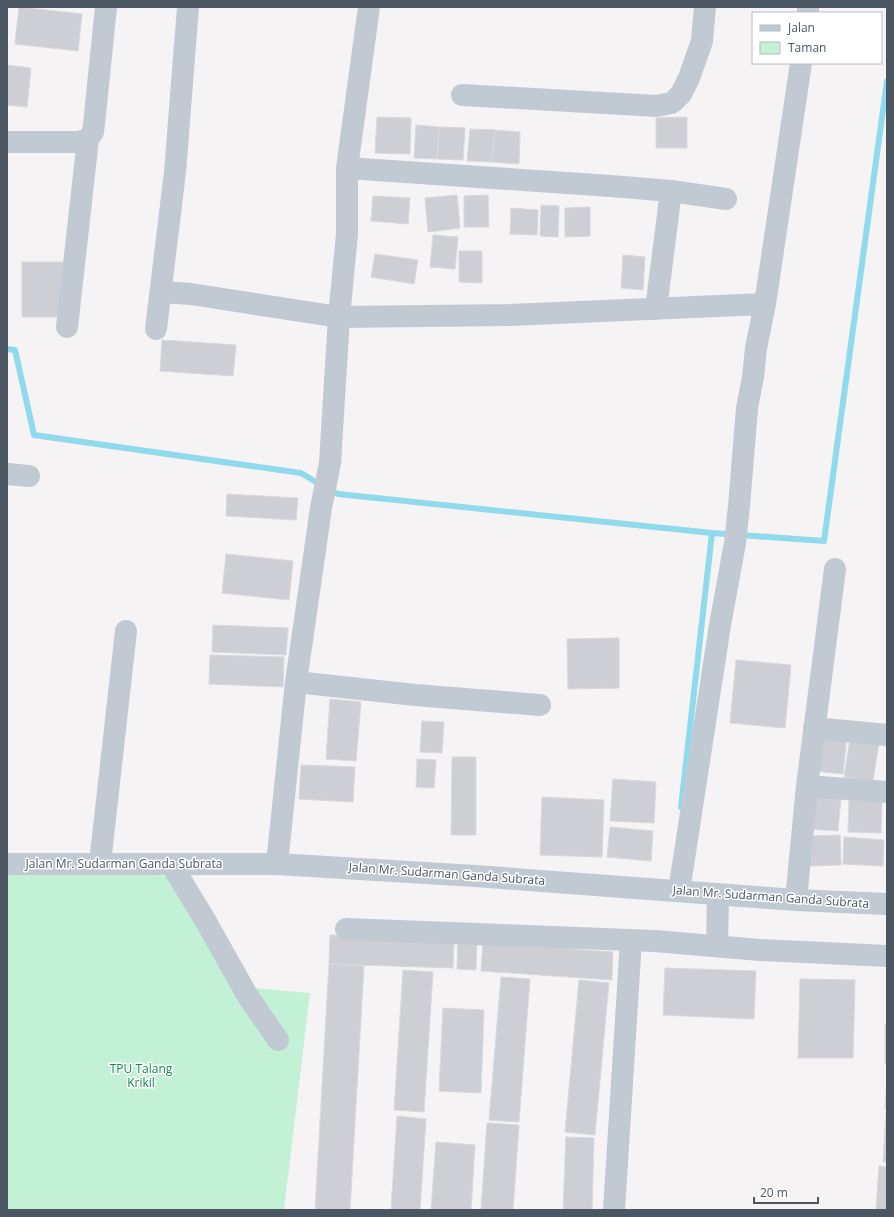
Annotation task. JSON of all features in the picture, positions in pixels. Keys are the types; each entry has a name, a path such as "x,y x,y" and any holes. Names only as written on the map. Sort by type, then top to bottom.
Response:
{"street":[{"path":"67,327 88,139 93,132 106,7"},
{"path":"156,329 175,172 188,7"},
{"path":"277,864 296,682 321,508 330,463 339,317 347,234 347,168 369,7"},
{"path":"462,95 657,106 671,103 681,94 689,78 702,41 705,7"},
{"path":"679,891 720,625 735,543 747,408 753,377 756,348 765,304 801,64"},
{"path":"7,142 79,142 88,139"},
{"path":"347,168 603,185 671,191 726,199"},
{"path":"656,309 671,191"},
{"path":"161,292 191,294 339,317 510,315 765,304"},
{"path":"7,474 29,476"},
{"path":"796,900 807,786 835,569"},
{"path":"100,863 126,631"},
{"path":"296,682 415,696 540,705"},
{"path":"814,728 887,735"},
{"path":"807,786 887,792"},
{"name":"Jalan Mr. Sudarman Ganda Subrata","path":"7,864 277,864 475,876 796,900 887,904"},
{"path":"170,864 205,920 247,995 278,1040"},
{"path":"717,946 718,894"},
{"path":"346,929 631,940 760,950 887,956"},
{"path":"614,1210 631,940"}],"green space":[{"name":"TPU Talang Krikil","path":"7,858 166,876 242,987 310,993 284,1210 7,1210"}],"building":[{"path":"19,7 82,14 78,51 15,44"},
{"path":"7,65 31,68 27,107 7,105"},
{"path":"377,117 411,118 410,154 375,153"},
{"path":"687,117 687,148 656,148 656,118"},
{"path":"416,125 439,127 437,159 414,158"},
{"path":"439,127 465,128 463,160 437,159"},
{"path":"470,129 495,130 492,162 467,161"},
{"path":"495,130 520,132 519,164 492,162"},
{"path":"457,195 460,228 428,232 425,198"},
{"path":"488,195 489,227 464,227 464,196"},
{"path":"373,196 410,198 408,224 371,221"},
{"path":"541,205 559,206 558,237 540,236"},
{"path":"590,207 590,236 565,237 565,208"},
{"path":"511,208 538,210 537,235 510,234"},
{"path":"433,235 458,237 455,269 430,267"},
{"path":"459,251 482,251 482,283 459,282"},
{"path":"375,254 418,260 414,284 371,277"},
{"path":"623,255 645,257 643,290 621,288"},
{"path":"22,262 65,262 64,317 22,317"},
{"path":"162,340 236,345 233,376 160,371"},
{"path":"227,494 298,498 296,520 226,516"},
{"path":"226,554 293,561 289,600 222,593"},
{"path":"213,625 288,628 286,655 212,652"},
{"path":"619,638 619,688 568,689 567,639"},
{"path":"210,655 284,657 283,687 209,684"},
{"path":"736,660 791,665 785,728 730,723"},
{"path":"330,699 361,702 356,761 326,759"},
{"path":"422,721 444,722 442,753 420,752"},
{"path":"817,733 847,736 843,774 813,771"},
{"path":"850,739 879,743 873,781 844,777"},
{"path":"452,757 476,757 476,835 451,835"},
{"path":"417,759 436,760 434,788 416,787"},
{"path":"301,765 355,767 353,802 299,799"},
{"path":"613,779 656,782 654,823 610,821"},
{"path":"809,795 841,797 838,831 807,829"},
{"path":"542,797 604,800 602,857 540,855"},
{"path":"849,799 882,800 881,833 848,832"},
{"path":"610,827 653,831 651,861 607,857"},
{"path":"840,835 841,865 810,866 809,836"},
{"path":"844,837 884,840 883,866 843,864"},
{"path":"330,935 454,940 453,968 329,964"},
{"path":"458,938 477,939 476,970 457,969"},
{"path":"483,943 613,952 612,980 481,971"},
{"path":"329,964 364,966 350,1210 315,1210"},
{"path":"665,968 756,971 754,1019 663,1015"},
{"path":"403,970 433,972 424,1112 394,1110"},
{"path":"501,977 530,979 519,1122 489,1120"},
{"path":"800,979 855,980 853,1058 798,1058"},
{"path":"579,980 609,983 595,1135 565,1132"},
{"path":"443,1008 484,1010 481,1093 439,1091"},
{"path":"885,1025 887,1025 887,1064 885,1064"},
{"path":"887,1077 887,1109 885,1109"},
{"path":"886,1113 887,1162 883,1162"},
{"path":"397,1116 426,1119 420,1210 391,1210"},
{"path":"487,1123 519,1125 513,1210 481,1210"},
{"path":"566,1137 594,1138 592,1210 563,1210"},
{"path":"436,1142 475,1145 471,1210 431,1210"},
{"path":"879,1166 887,1167 887,1210 876,1210"}],"waterway":[{"path":"681,807 712,533 824,541 887,81"},
{"path":"7,349 15,350 34,435 301,473 321,485"},
{"path":"329,489 338,494 712,533"}]}
